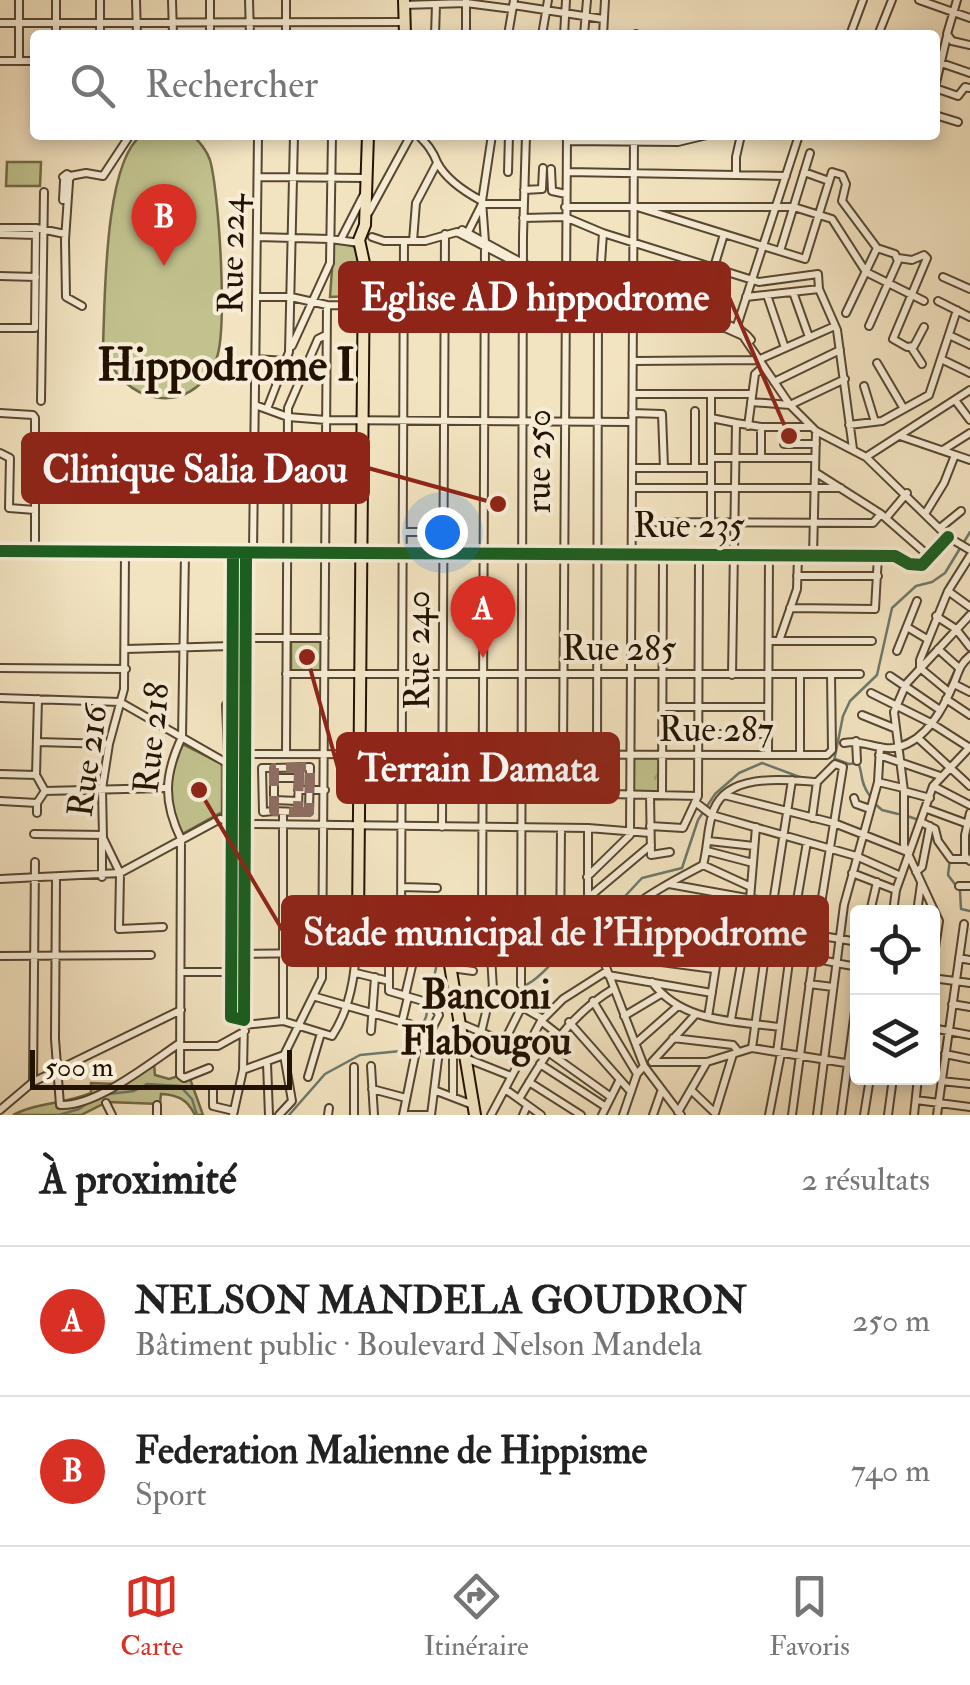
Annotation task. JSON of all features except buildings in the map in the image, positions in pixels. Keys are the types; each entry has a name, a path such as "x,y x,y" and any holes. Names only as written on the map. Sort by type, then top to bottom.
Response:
{"main road":[{"path":"404,2 404,30"},
{"path":"363,240 369,212 369,140"},
{"path":"368,183 363,240 361,923 443,923 462,1024 459,1043 468,1059 474,1110"}],"street":[{"path":"19,0 19,61"},
{"path":"56,0 56,30"},
{"path":"100,0 100,30"},
{"path":"136,0 136,30"},
{"path":"172,0 173,30"},
{"path":"210,0 210,30"},
{"path":"249,0 250,30"},
{"path":"286,0 286,30"},
{"path":"543,30 548,0"},
{"path":"564,30 566,0"},
{"path":"584,30 587,0"},
{"path":"603,30 605,0"},
{"path":"852,30 863,0"},
{"path":"880,30 892,0"},
{"path":"921,0 970,18"},
{"path":"940,67 957,0"},
{"path":"404,2 513,5 603,19"},
{"path":"435,30 438,2"},
{"path":"466,2 466,30"},
{"path":"509,30 513,5"},
{"path":"0,23 404,22"},
{"path":"947,34 952,41 970,46"},
{"path":"0,61 30,61"},
{"path":"941,63 970,72"},
{"path":"940,90 958,96 965,87 970,88"},
{"path":"940,117 958,122"},
{"path":"82,306 66,297 64,236 68,180 86,173 104,176 127,140"},
{"name":"Rue 224","path":"234,1113 243,1070 246,638 258,140"},
{"path":"294,140 288,357 302,371"},
{"path":"266,409 330,263 332,140"},
{"path":"369,212 412,140"},
{"path":"421,140 433,149 438,162 461,189 482,203 524,204"},
{"path":"491,140 482,203 482,828 493,989"},
{"path":"508,172 510,140"},
{"path":"521,984 526,140"},
{"name":"rue 250","path":"563,754 568,140"},
{"path":"587,877 630,834 634,140"},
{"path":"656,140 686,140"},
{"path":"736,175 740,140"},
{"path":"736,329 797,140"},
{"path":"780,251 810,152"},
{"path":"398,950 402,888 404,306 416,203 438,162"},
{"path":"524,190 542,189 547,169 552,191 566,194"},
{"path":"568,172 786,176"},
{"path":"804,172 830,181"},
{"path":"634,206 805,258 832,172 845,178 842,201 877,248 898,258 926,256 892,336 911,347 922,364"},
{"path":"258,176 368,183 363,240"},
{"path":"41,401 36,277 44,192"},
{"path":"468,233 482,203"},
{"path":"566,206 794,207 832,219 866,272 924,300"},
{"path":"524,218 566,218 759,282 818,274 819,289 835,326 840,350 852,449"},
{"path":"257,237 425,241 454,228 485,245"},
{"path":"0,232 38,231 64,236"},
{"path":"38,231 38,328"},
{"path":"442,233 457,232 485,245 633,322 722,325 736,329 790,405 814,429 866,457 948,537 969,551 936,616 920,668"},
{"name":"Rue 240","path":"442,233 442,827"},
{"path":"597,754 598,304 602,233"},
{"path":"722,325 714,268 724,234"},
{"path":"846,313 877,248"},
{"path":"869,326 898,258"},
{"path":"0,276 36,277"},
{"path":"944,277 970,289"},
{"path":"634,286 716,288"},
{"path":"746,297 819,289"},
{"path":"793,292 810,337"},
{"path":"767,295 785,348"},
{"path":"256,298 291,297 326,305 587,308 598,304"},
{"path":"938,301 970,316"},
{"path":"278,1115 292,1100 284,1056 322,978 326,305"},
{"path":"849,425 876,422 929,395 957,310"},
{"path":"748,426 756,372 761,363 835,326"},
{"path":"911,347 924,327"},
{"path":"0,328 38,328"},
{"path":"949,334 970,345"},
{"path":"286,768 288,417 290,398 302,371 318,339 326,335"},
{"path":"774,382 840,350"},
{"path":"255,359 288,357"},
{"path":"941,359 970,374"},
{"path":"633,362 761,363"},
{"path":"878,363 904,409"},
{"path":"632,394 711,394 790,405 844,379"},
{"path":"864,386 876,422"},
{"path":"866,457 970,390"},
{"path":"710,522 711,394"},
{"path":"929,395 940,410"},
{"path":"956,400 970,420"},
{"path":"254,405 288,417 326,420 598,421 662,414 664,468"},
{"path":"695,411 695,468"},
{"path":"0,413 33,415 35,551"},
{"path":"711,418 748,426 814,429"},
{"path":"732,675 736,423"},
{"path":"761,427 761,458"},
{"path":"813,556 814,429"},
{"path":"943,450 970,433"},
{"path":"900,436 970,460"},
{"path":"784,444 816,444"},
{"path":"4,454 10,508 35,510"},
{"path":"36,455 82,456"},
{"path":"925,514 955,455"},
{"path":"711,458 815,458"},
{"path":"632,468 711,468"},
{"path":"815,472 883,516 931,557 948,537"},
{"path":"632,488 841,488"},
{"path":"287,490 326,490"},
{"path":"632,522 873,523 907,493"},
{"path":"940,528 961,510"},
{"path":"403,532 443,532"},
{"name":"Rue 235","path":"0,551 895,556 916,566 931,557"},
{"name":"Rue 216","path":"126,552 126,669 108,744 102,789 103,837 120,874 119,929 163,927"},
{"name":"Rue 218","path":"180,1045 181,840 170,816 165,788 171,760 182,738 185,553"},
{"path":"233,553 228,820 230,1016 244,1025"},
{"path":"662,795 663,556"},
{"path":"0,880 120,874 181,840 228,820 324,826 588,828 630,834 683,828 697,801 699,556"},
{"path":"768,556 768,754"},
{"path":"780,641 797,589 798,556"},
{"path":"790,608 876,608 878,556"},
{"path":"797,576 878,576"},
{"path":"948,590 970,607"},
{"path":"898,651 917,601"},
{"path":"931,905 908,854 895,705 906,684 970,615"},
{"path":"936,616 956,629 970,646"},
{"path":"907,627 927,639"},
{"path":"246,638 325,638"},
{"path":"768,641 872,641"},
{"path":"126,648 232,646"},
{"path":"938,649 959,668"},
{"path":"879,751 918,739 932,723 959,668 970,656"},
{"path":"0,668 126,669"},
{"path":"920,668 970,714"},
{"name":"Rue 285","path":"286,674 860,674"},
{"path":"800,674 800,754"},
{"name":"Rue 287","path":"245,754 827,755 832,750 831,674"},
{"path":"890,676 940,710"},
{"path":"954,684 970,692"},
{"path":"870,693 932,723 970,747 934,786 894,905"},
{"path":"0,698 120,702 230,765"},
{"path":"38,699 36,775 45,790"},
{"path":"226,705 230,765"},
{"path":"663,707 768,707"},
{"path":"862,715 894,728"},
{"path":"698,734 768,734"},
{"path":"918,739 970,786"},
{"path":"844,743 856,741 940,776"},
{"path":"856,741 857,761"},
{"path":"38,742 108,744"},
{"path":"817,1115 839,939 856,856 878,782 879,751"},
{"path":"812,818 821,779 835,764 844,769 816,935"},
{"path":"298,812 299,767"},
{"path":"262,768 286,768 310,768 309,812 262,812 262,768"},
{"path":"274,768 274,800 282,825 283,1021"},
{"path":"0,774 36,775"},
{"path":"274,778 298,778"},
{"path":"706,1062 677,1113 644,1066 601,954 602,942 615,922 637,905 703,865 710,813 724,795 757,782 842,779"},
{"path":"773,902 792,780"},
{"path":"878,782 930,798"},
{"path":"934,786 970,805"},
{"path":"45,790 165,788"},
{"path":"245,789 274,788"},
{"path":"37,813 37,803 45,790"},
{"path":"298,790 324,790"},
{"path":"522,792 650,794 697,801 710,813 856,856 901,876"},
{"path":"650,794 651,855 670,852"},
{"path":"724,795 863,832 908,854"},
{"path":"854,798 858,806 870,808"},
{"path":"274,800 298,801"},
{"path":"0,801 37,803"},
{"path":"927,809 968,824"},
{"path":"921,822 935,829 951,859 968,860 970,813"},
{"path":"916,872 922,867 930,826"},
{"path":"750,899 756,827"},
{"path":"521,950 556,951 560,947 560,828"},
{"path":"588,828 588,898 602,942"},
{"path":"34,834 103,837 102,877"},
{"path":"709,841 754,846"},
{"path":"796,906 807,842"},
{"path":"588,898 650,844"},
{"path":"707,850 753,862"},
{"path":"32,1082 35,862"},
{"path":"703,865 751,887"},
{"path":"852,873 896,890"},
{"path":"56,879 55,1039 59,1103 70,1106 97,1096 180,1045 218,1046 244,1025 283,1021 335,1034 356,973 361,923 284,921"},
{"path":"872,905 877,882"},
{"path":"918,905 922,882"},
{"path":"669,884 819,911"},
{"path":"959,886 970,886"},
{"path":"402,888 438,888"},
{"path":"708,1017 727,895"},
{"path":"637,905 850,941"},
{"path":"443,923 593,921"},
{"path":"936,1115 964,924"},
{"path":"752,1048 770,927"},
{"path":"769,1115 794,931"},
{"path":"602,942 636,933 850,966"},
{"path":"385,948 432,955 448,951 473,971"},
{"path":"732,1020 744,948"},
{"path":"244,954 322,953"},
{"path":"316,997 406,1023 415,953"},
{"path":"601,954 714,969"},
{"path":"0,956 151,955"},
{"path":"959,958 970,960"},
{"path":"792,1115 812,959"},
{"path":"389,962 388,992 423,1001"},
{"path":"180,972 230,972"},
{"path":"356,973 389,980"},
{"path":"491,1115 542,1020 563,998 608,973 712,992"},
{"path":"371,1031 375,978"},
{"path":"940,979 970,983"},
{"path":"652,982 661,994 695,1015 780,1027"},
{"path":"809,984 833,987"},
{"path":"519,1099 569,1022 614,989"},
{"path":"436,996 456,994"},
{"path":"624,1016 661,994"},
{"path":"841,1115 856,995"},
{"path":"510,1000 559,1035"},
{"path":"594,1001 637,1074"},
{"path":"952,1004 970,1007"},
{"path":"504,1042 522,1006"},
{"path":"636,1043 678,1006"},
{"path":"2,1111 32,1082 180,1010"},
{"path":"436,1010 439,1015 430,1042 459,1043 453,1098"},
{"path":"482,1033 486,1012"},
{"path":"653,1062 695,1015"},
{"path":"569,1022 631,1092"},
{"path":"462,1024 524,1050"},
{"path":"940,1030 970,1035"},
{"path":"308,1077 322,1033"},
{"path":"674,1038 733,1046 735,1052 716,1114 692,1090"},
{"path":"416,1051 406,1098 409,1115 431,1115 440,1042"},
{"path":"180,1045 181,1077 209,1068"},
{"path":"624,1115 637,1074 653,1062 706,1062 752,1048 848,1064"},
{"path":"548,1052 611,1097"},
{"path":"945,1054 970,1059"},
{"path":"243,1070 284,1056"},
{"path":"468,1059 512,1076"},
{"path":"267,1062 269,1115"},
{"path":"540,1064 604,1111 619,1081"},
{"path":"371,1066 374,1115"},
{"path":"354,1067 354,1115"},
{"path":"942,1081 970,1084"},
{"path":"529,1082 581,1115"},
{"path":"864,1115 869,1085"},
{"path":"888,1115 893,1085"},
{"path":"914,1115 917,1085"},
{"path":"372,1088 406,1098"},
{"path":"505,1089 541,1115"},
{"path":"434,1090 474,1110"},
{"path":"213,1091 212,1106 234,1113"},
{"path":"653,1115 661,1091"},
{"path":"916,1100 965,1110"},
{"path":"106,1103 112,1115"},
{"path":"157,1105 157,1115"},
{"path":"524,1115 527,1106"}],"green space":[{"path":"138,140 197,140 210,160 221,261 220,344 205,379 174,397 156,398 124,382 103,346 113,201 129,150"},
{"path":"7,162 41,162 40,186 6,186"},
{"path":"334,241 359,251 357,292 353,296 330,297"},
{"path":"291,641 324,642 323,673 291,673"},
{"path":"182,744 222,764 222,812 182,834 171,789"},
{"path":"631,754 662,754 662,795 631,794"},
{"path":"154,1064 155,1075 169,1079 188,1073 203,1115 195,1115 181,1099 161,1094 160,1104 107,1102 81,1115 13,1115 81,1097 91,1093 91,1083 115,1084"}],"waterway":[{"path":"834,761 850,701 877,675 892,608 916,586 945,573 970,532"},
{"path":"948,685 955,670"},
{"path":"901,742 917,735 927,724"},
{"path":"835,759 858,763 870,796"},
{"path":"598,925 642,878 682,868 698,820 715,794 739,773 762,763 805,779"},
{"path":"874,803 882,810 898,814"},
{"path":"904,815 919,820"},
{"path":"950,859 948,875 960,891 961,909 970,911"},
{"path":"490,980 494,994 527,984 591,929"},
{"path":"452,947 474,939 482,947 489,967"},
{"path":"289,1115 325,1074 360,1055 401,1051 414,1044 426,1017 437,963 445,951"},
{"path":"109,1094 134,1091 147,1084 180,1086 192,1099 197,1115"},
{"path":"59,1115 92,1100"}],"marked path":[{"path":"298,812 309,812 310,767 274,768 274,811 298,812 299,767"}],"cycle path":[{"path":"0,551 895,556 909,564 922,565 948,537"},
{"path":"233,553 231,1017 244,1020 246,553"}],"place":[{"name":"Federation Malienne de Hippisme","path":"164,266"},
{"name":"Eglise AD hippodrome","path":"789,436"},
{"name":"Clinique Salia Daou","path":"498,504"},
{"name":"Terrain Damata","path":"307,657"},
{"name":"NELSON MANDELA GOUDRON","path":"483,658"},
{"name":"Stade municipal de l'Hippodrome","path":"199,790"}],"district":[{"name":"Hippodrome I","path":"226,366"},
{"name":"Banconi Flabougou","path":"486,1018"}]}
